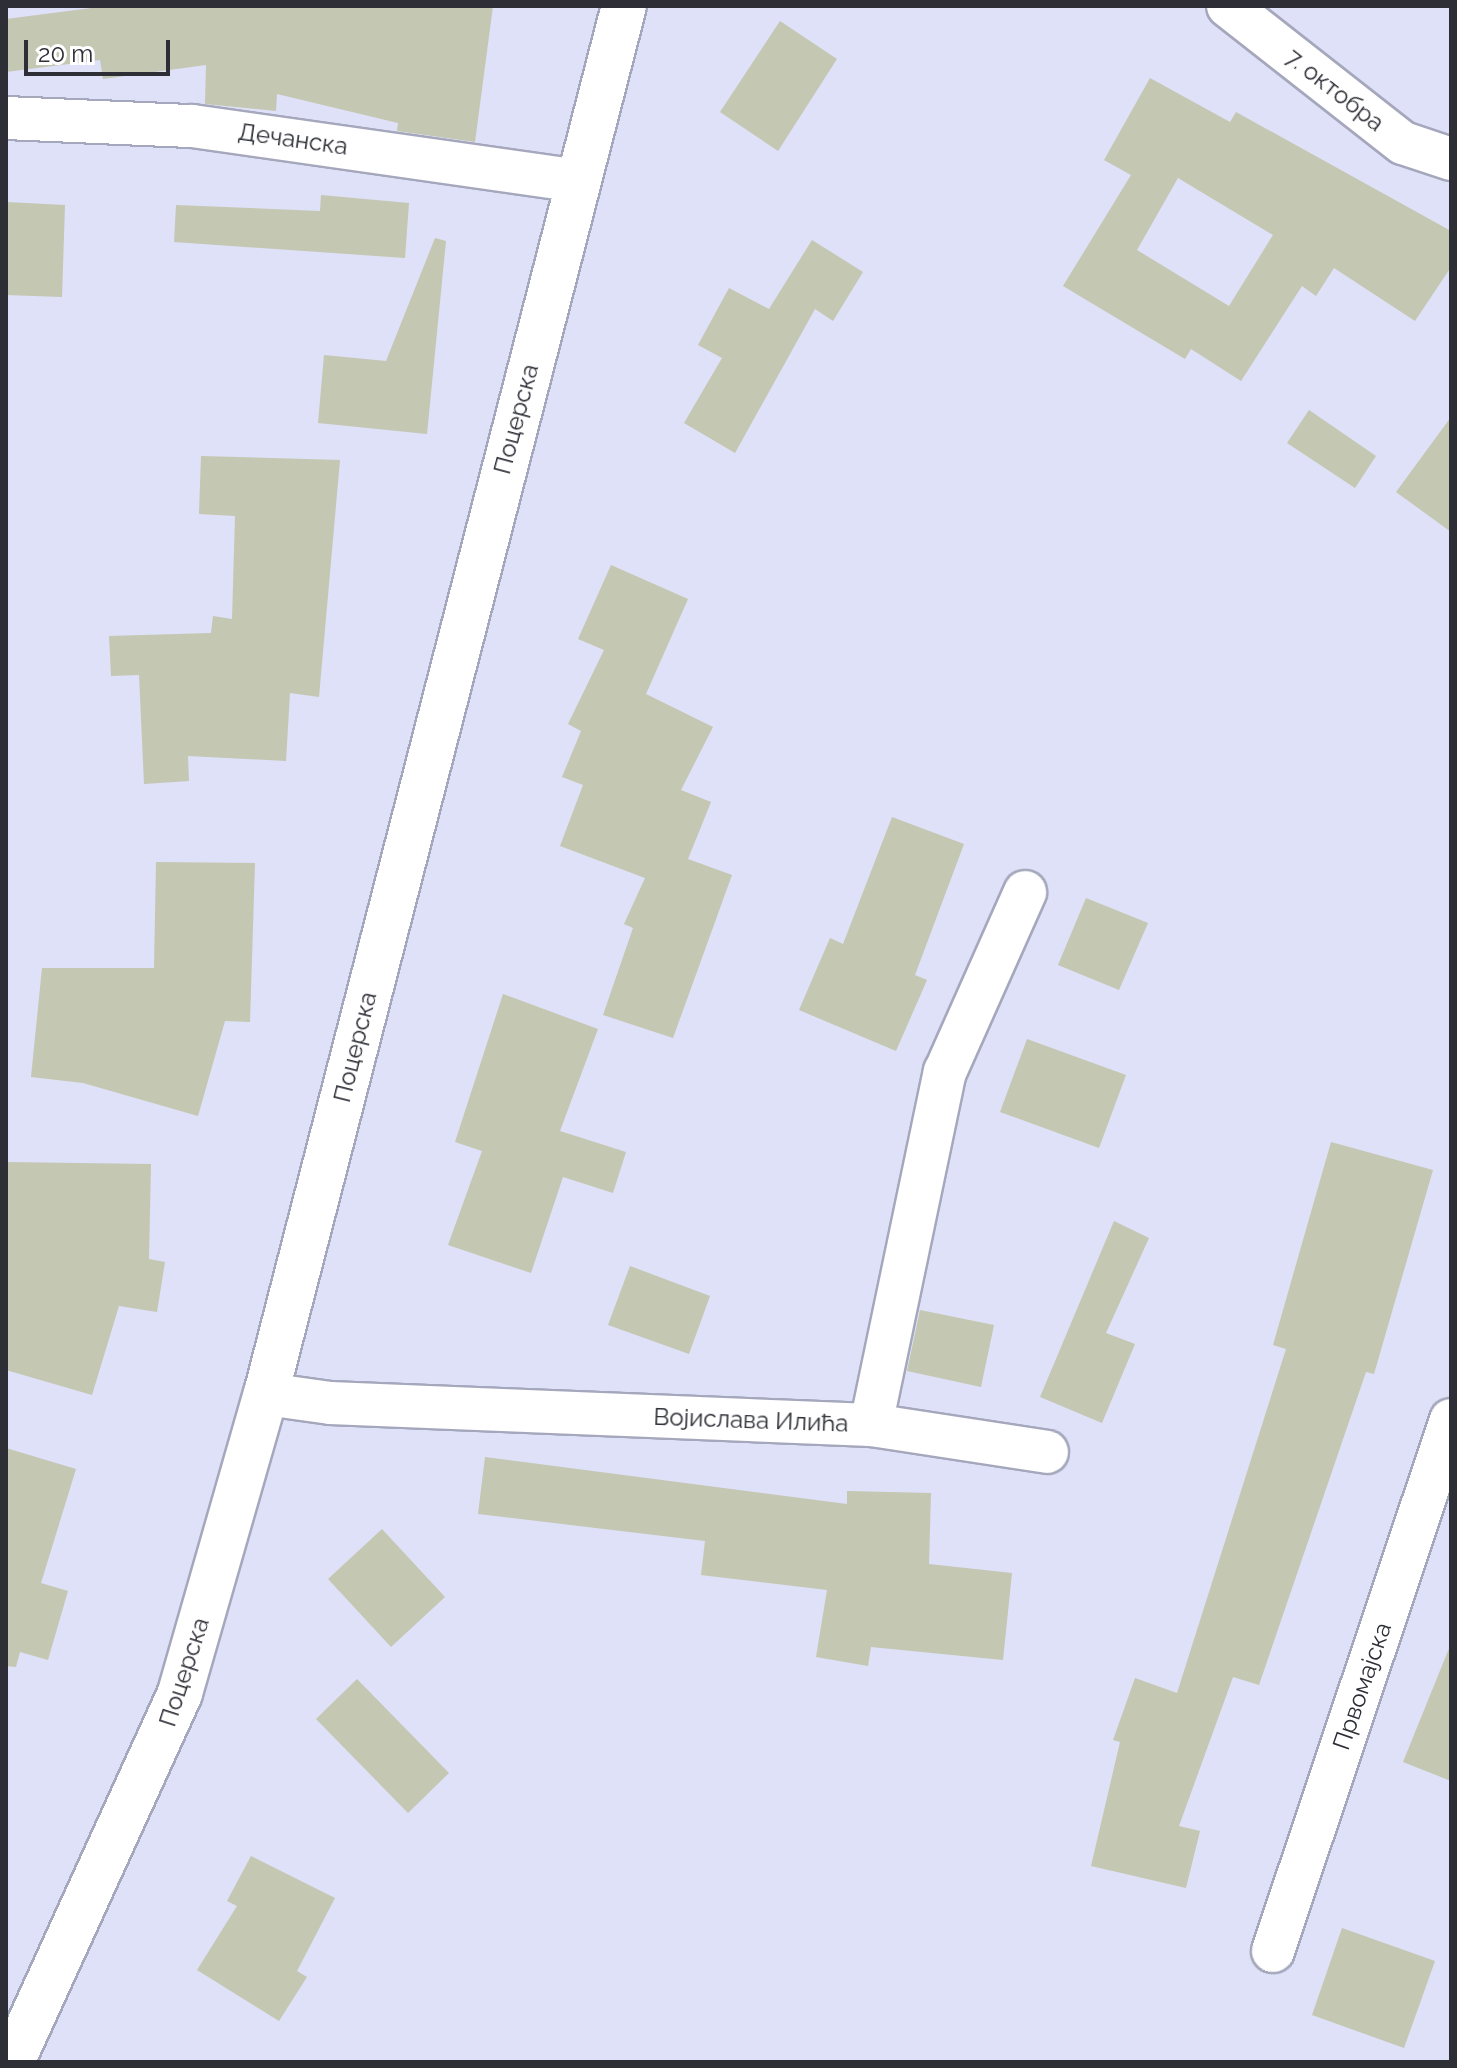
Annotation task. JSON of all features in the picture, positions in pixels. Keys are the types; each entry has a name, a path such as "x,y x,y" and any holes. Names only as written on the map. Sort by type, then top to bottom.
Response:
{"main road":[{"name":"Поцерска","path":"12,2062 180,1693 266,1394 624,6"}],"street":[{"name":"7. октобра","path":"1228,6 1403,143 1451,159"},
{"name":"Дечанска","path":"6,118 192,126 578,181"},
{"name":"Војислава Илића","path":"266,1394 330,1403 871,1425 945,1072 1025,892"},
{"name":"Првомајска","path":"1273,1951 1451,1420"},
{"path":"871,1425 1047,1452"}],"building":[{"path":"107,6 493,6 475,142 397,131 398,123 277,94 276,111 205,104 206,65 103,79 100,60 6,72 6,19"},
{"path":"780,21 837,59 778,151 720,112"},
{"path":"1150,78 1230,122 1236,112 1451,231 1451,267 1415,321 1334,268 1316,296 1302,286 1241,381 1191,349 1185,359 1063,286 1131,175 1104,160","holes":["1178,178 1273,235 1229,306 1137,250"]},
{"path":"321,195 409,203 405,258 174,242 176,205 320,211"},
{"path":"6,202 65,205 62,297 6,295"},
{"path":"435,238 446,241 427,434 318,423 324,355 386,361"},
{"path":"812,240 863,272 833,321 815,309 735,453 684,423 722,358 698,345 729,288 769,309"},
{"path":"1309,410 1376,456 1355,488 1287,443"},
{"path":"1451,417 1451,532 1396,492"},
{"path":"201,456 340,460 319,697 290,693 286,761 188,756 189,781 144,784 139,675 111,676 109,636 211,633 213,616 232,619 235,516 199,514"},
{"path":"611,565 688,599 646,694 713,727 681,790 711,802 688,859 732,875 673,1038 603,1015 633,928 624,924 645,878 560,846 583,785 562,777 581,731 568,724 604,650 578,639"},
{"path":"892,817 964,844 915,975 927,980 896,1051 799,1010 830,938 843,944"},
{"path":"156,862 255,863 250,1022 225,1021 198,1116 83,1083 31,1077 42,968 154,968"},
{"path":"1086,898 1148,923 1119,990 1058,965"},
{"path":"503,994 598,1029 560,1131 626,1152 613,1193 563,1177 531,1273 448,1245 482,1151 455,1142"},
{"path":"1027,1039 1126,1075 1099,1148 1000,1112"},
{"path":"1331,1142 1433,1170 1374,1374 1366,1372 1259,1685 1233,1677 1179,1826 1200,1831 1186,1888 1091,1866 1120,1742 1113,1740 1135,1678 1177,1693 1286,1349 1273,1345"},
{"path":"6,1162 151,1164 149,1259 165,1262 157,1312 119,1306 92,1395 6,1370"},
{"path":"1114,1221 1149,1238 1106,1333 1135,1344 1102,1423 1040,1397"},
{"path":"630,1266 710,1296 689,1354 608,1325"},
{"path":"920,1310 994,1325 981,1387 907,1371"},
{"path":"6,1448 76,1469 41,1583 68,1591 48,1660 20,1652 16,1667 6,1666"},
{"path":"485,1457 847,1504 847,1491 931,1493 929,1564 1012,1573 1003,1660 871,1647 868,1666 816,1657 827,1590 701,1575 705,1541 478,1514"},
{"path":"382,1529 445,1597 391,1647 328,1579"},
{"path":"1451,1647 1451,1781 1403,1762"},
{"path":"357,1679 449,1773 408,1813 316,1719"},
{"path":"251,1856 335,1898 297,1971 307,1977 279,2021 197,1970 237,1906 227,1901"},
{"path":"1342,1928 1435,1961 1404,2048 1312,2015"}]}
